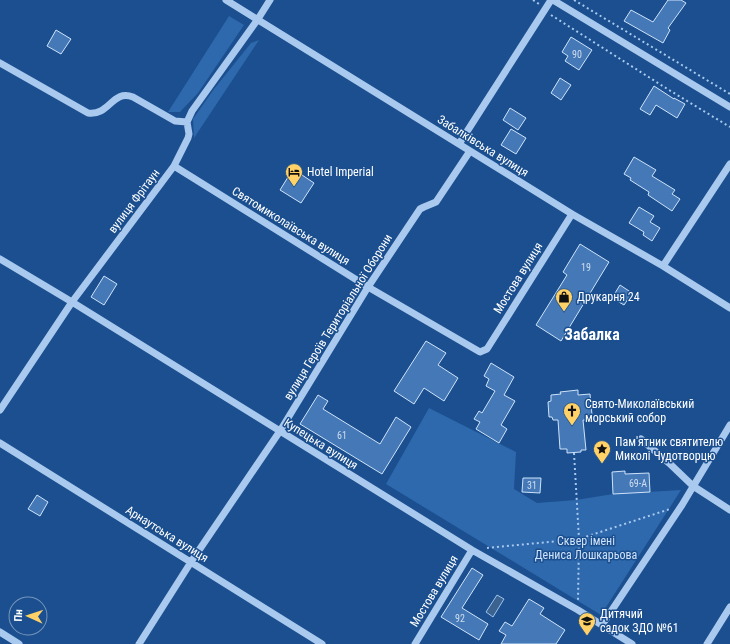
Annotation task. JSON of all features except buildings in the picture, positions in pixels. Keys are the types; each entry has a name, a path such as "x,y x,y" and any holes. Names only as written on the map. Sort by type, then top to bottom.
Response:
{"street":[{"name":"Забалківська вулиця","path":"226,0 572,214 663,266 730,308"},
{"name":"вулиця Фрітаун","path":"0,410 72,302 174,166 188,138 187,122 192,111 270,0"},
{"path":"459,144 544,10 552,0 730,107"},
{"path":"0,63 88,113 94,114 100,112 119,96 128,95 175,121 187,122"},
{"name":"вулиця Героїв Територіальної Оборони","path":"139,644 191,562 280,431 368,288 420,209 436,202 470,151"},
{"path":"663,266 730,164"},
{"name":"Святомиколаївська вулиця","path":"174,166 368,288 480,352"},
{"name":"Мостова вулиця","path":"480,352 487,349 572,214"},
{"name":"Купецька вулиця","path":"0,259 472,550 578,610 632,644"},
{"path":"602,625 682,505 730,425"},
{"path":"641,439 693,486 730,510"},
{"name":"Арнаутська вулиця","path":"0,443 322,644"},
{"name":"Мостова вулиця","path":"414,644 472,550"},
{"path":"707,644 730,607"},
{"path":"0,632 18,644"}],"path":[{"path":"574,0 730,94"},
{"path":"544,10 730,127"},
{"path":"574,453 579,539 578,610"},
{"path":"487,548 579,539 682,505"}],"green space":[{"path":"229,16 244,25 198,93 180,112 168,112"},
{"path":"259,40 194,138 193,119 214,89 251,43"},
{"name":"Сквер імені Дениса Лошкарьова","path":"429,408 516,452 514,489 537,503 576,500 613,494 681,490 601,615 386,484"}],"shaded area":[{"path":"497,595 504,599 493,617 486,612"}],"place":[{"name":"Hotel Imperial","path":"294,187"},
{"name":"Друкарня 24","path":"564,312"},
{"name":"Свято-Миколаївський морський собор","path":"572,426"},
{"name":"Пам'ятник святителю Миколі Чудотворцю","path":"602,464"},
{"name":"Дитячий садок ЗДО №61","path":"587,636"}],"district":[{"name":"Забалка","path":"592,334"}]}
